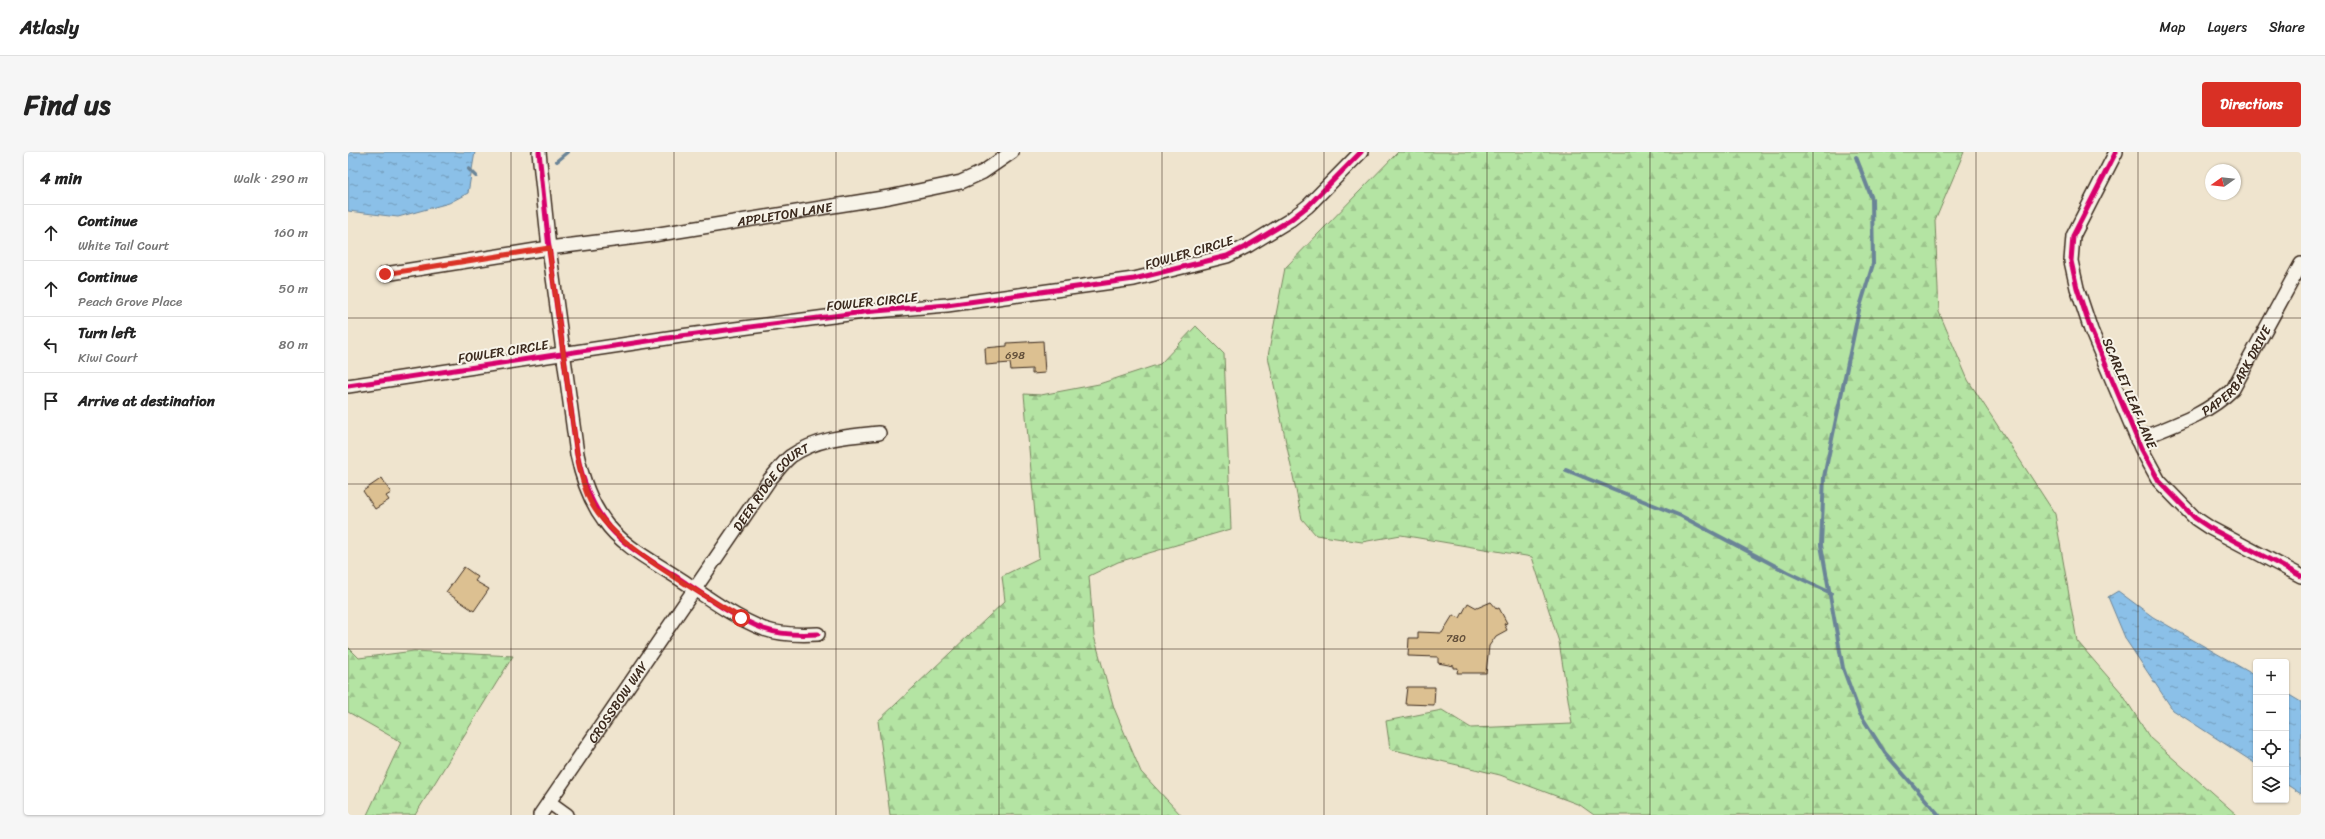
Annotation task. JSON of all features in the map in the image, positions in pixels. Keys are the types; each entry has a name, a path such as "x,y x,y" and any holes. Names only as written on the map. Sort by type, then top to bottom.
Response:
{"street":[{"path":"539,152 549,248 577,454 582,478 591,501 605,522 623,540 741,618 764,629 788,634 818,634"},
{"name":"APPLETON LANE","path":"385,274 549,248 652,236 889,197 961,182 983,172 1012,152"},
{"name":"FOWLER CIRCLE","path":"348,386 681,336 864,312 947,305 1134,279 1227,256 1269,234 1308,206 1361,152"},
{"name":"SCARLET LEAF LANE","path":"2116,152 2073,236 2071,261 2077,288 2091,330 2137,440 2159,481 2195,518 2210,528 2301,576"},
{"name":"PAPERBARK DRIVE","path":"2137,440 2205,412 2220,402 2233,389 2301,264"},
{"name":"DEER RIDGE COURT","path":"695,589 770,479 790,457 813,444 836,438 879,433"},
{"name":"CROSSBOW WAY","path":"540,815 695,589"},
{"path":"549,802 568,815"}],"green space":[{"path":"1398,152 1964,152 1935,221 1939,312 1968,380 2055,514 2077,641 2121,692 2150,738 2237,815 1594,815 1580,805 1500,775 1390,749 1386,721 1442,710 1471,728 1572,724 1559,642 1532,557 1401,535 1362,542 1316,535 1302,519 1268,356 1285,268"},
{"path":"1196,326 1224,354 1231,529 1118,562 1089,576 1094,636 1114,708 1141,772 1181,815 890,815 878,721 1005,601 1002,576 1039,558 1024,394 1041,395 1099,384 1160,364"},
{"path":"348,647 359,658 414,651 513,656 415,815 367,815 401,742 348,712"}],"water":[{"path":"348,152 475,152 468,193 449,203 398,217 348,211"},
{"path":"2118,591 2153,617 2253,674 2253,762 2173,710 2126,640 2108,597"},
{"path":"2289,695 2301,702 2301,794 2289,786"}],"building":[{"path":"1043,341 1045,373 1032,374 1032,369 1011,370 1010,363 986,365 985,348 1007,346 1007,343"},
{"path":"382,478 391,493 386,496 389,500 375,509 363,491"},
{"path":"464,567 478,577 475,581 489,589 474,611 446,592"},
{"path":"1491,602 1497,609 1499,608 1507,623 1504,624 1507,630 1496,636 1489,646 1486,673 1457,673 1458,668 1438,663 1438,657 1408,656 1409,638 1418,638 1418,632 1442,633 1453,615 1460,618 1468,603 1477,608"},
{"path":"1407,687 1435,687 1434,705 1405,704"}],"waterway":[{"path":"557,161 568,152"},
{"path":"1856,157 1872,199 1873,264 1859,310 1824,477 1821,545 1843,668 1860,714 1885,753 1939,815"},
{"path":"469,169 476,176"},
{"path":"1566,470 1681,516 1787,572 1831,593"}],"cycle path":[{"path":"539,152 549,248 577,454 581,472 594,505 611,530 640,554 732,613 770,631 791,634 818,634"},
{"path":"348,386 681,336 864,312 947,305 1134,279 1227,256 1249,245 1290,220 1308,206 1361,152"},
{"path":"2116,152 2073,236 2071,261 2077,288 2091,330 2141,448 2159,481 2195,518 2210,528 2301,576"}],"route":[{"path":"385,274 549,248 577,454 582,478 591,501 605,522 623,540 741,618"}]}
